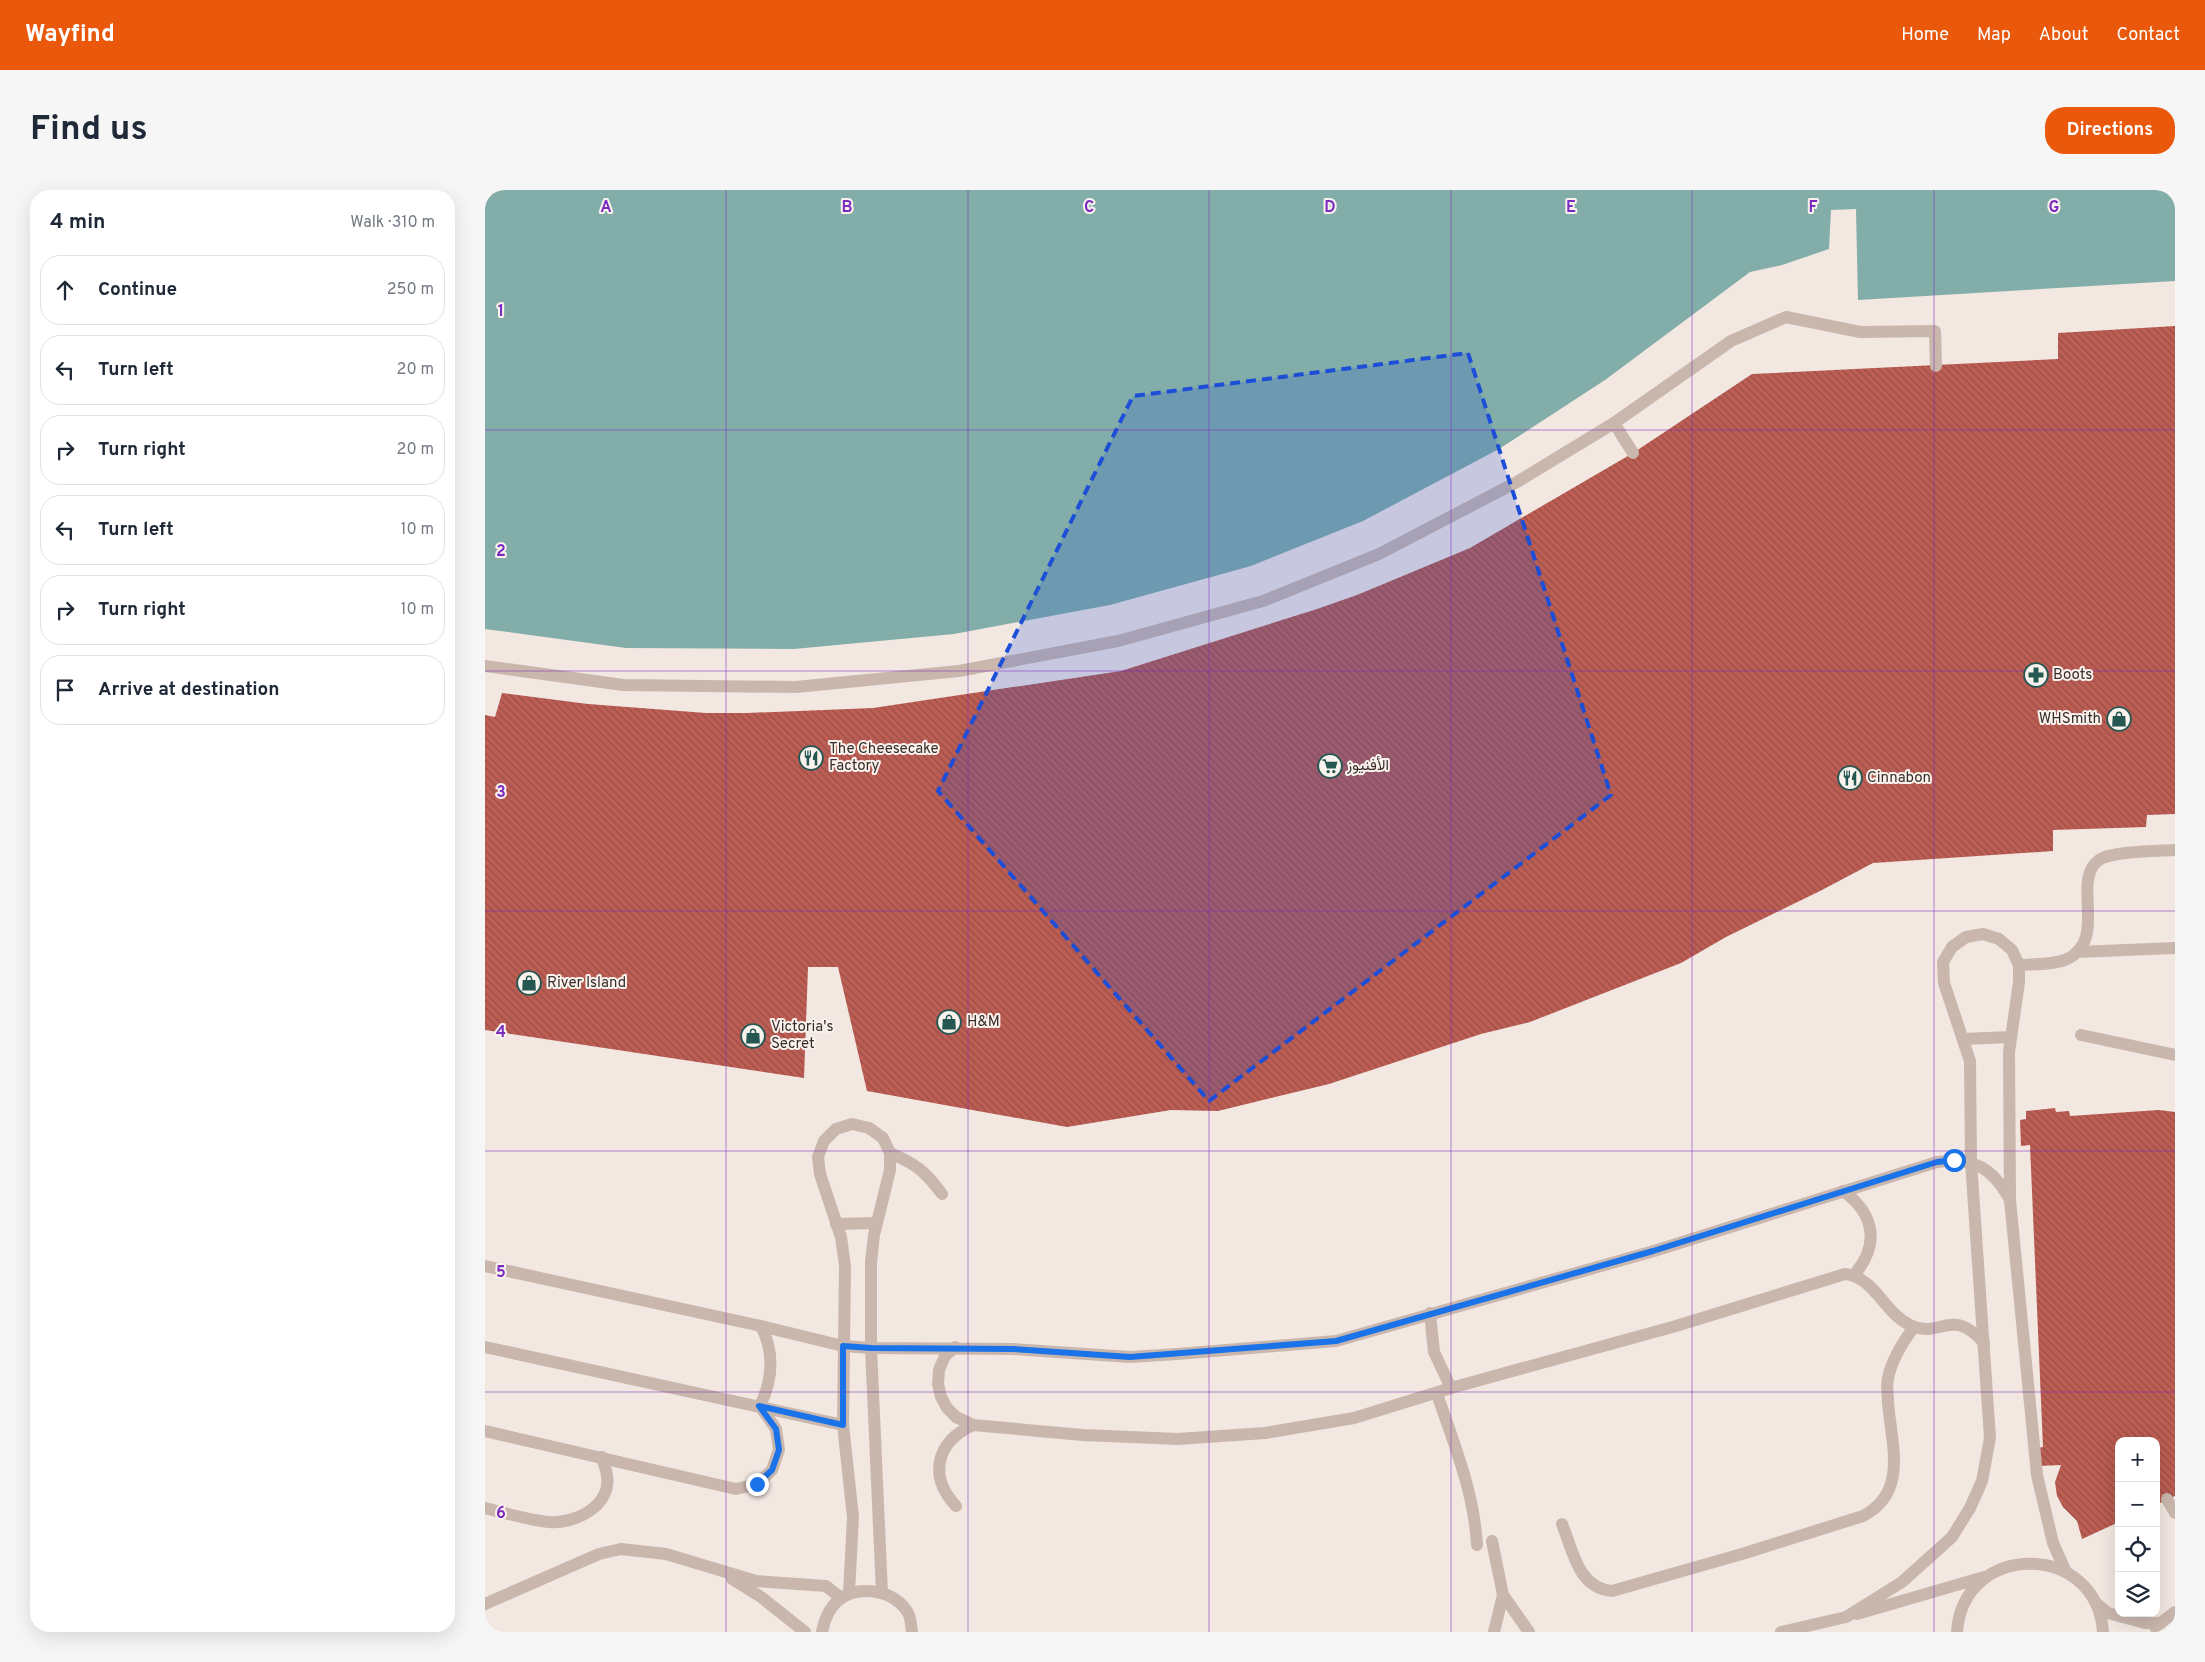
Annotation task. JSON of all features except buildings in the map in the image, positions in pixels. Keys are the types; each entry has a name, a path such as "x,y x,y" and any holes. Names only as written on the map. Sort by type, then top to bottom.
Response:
{"street":[{"path":"485,666 623,685 796,687 959,671 1118,641 1263,602 1379,554 1517,482 1614,423 1731,341 1786,318 1860,332 1935,330 1936,366"},
{"path":"1614,423 1633,453"},
{"path":"2019,965 2065,960 2077,952 2087,939 2089,874 2099,860 2115,855 2175,850"},
{"path":"1846,1617 1902,1582 1952,1537 1970,1508 1983,1480 1990,1438 1985,1343 1971,1162 1970,1061 1944,982 1943,962 1952,947 1966,937 1983,934 1999,938 2012,950 2019,965 2019,982 2011,1037 2009,1086 2010,1200 2037,1475 2053,1543 2066,1572"},
{"path":"2077,952 2175,948"},
{"path":"2081,1035 2175,1054"},
{"path":"1963,1039 2011,1037"},
{"path":"845,1596 853,1517 843,1425 845,1266 841,1237 820,1174 818,1157 823,1141 836,1129 852,1124 869,1128 883,1138 890,1153 890,1170 877,1223 871,1262 871,1348 882,1593"},
{"path":"890,1153 912,1162 927,1174 942,1194"},
{"path":"485,1266 761,1326 843,1346 871,1348 955,1347 1013,1349 1130,1357 1336,1341 1430,1312 1653,1251 1937,1162 1954,1160 1971,1162 1988,1170 2001,1183 2010,1200"},
{"path":"1843,1191 1854,1199 1863,1210 1869,1223 1871,1237 1869,1252 1863,1264 1854,1275"},
{"path":"836,1224 877,1223"},
{"path":"955,1347 945,1356 939,1370 938,1384 941,1397 947,1408 956,1418 973,1425 1083,1435 1178,1439 1265,1433 1354,1418 1437,1394 1451,1388 1675,1326 1835,1276 1854,1275 1862,1279 1901,1321 1914,1327 1927,1328 1962,1324 1985,1343"},
{"path":"1430,1312 1434,1352 1451,1388"},
{"path":"759,1406 768,1386 771,1365 770,1351 761,1326"},
{"path":"1562,1524 1582,1575 1595,1587 1612,1590 1742,1554 1863,1516 1874,1510 1889,1493 1894,1472 1887,1380 1895,1355 1914,1327"},
{"path":"485,1347 843,1425"},
{"path":"1437,1394 1473,1505 1477,1545"},
{"path":"485,1430 736,1489 757,1484 772,1470 779,1450 776,1429 759,1406"},
{"path":"957,1506 946,1495 940,1482 940,1460 949,1440 959,1431 973,1425"},
{"path":"485,1508 550,1522 580,1517 593,1510 603,1496 607,1477 602,1456"},
{"path":"2167,1499 2175,1513"},
{"path":"1492,1541 1503,1595 1529,1632"},
{"path":"485,1604 599,1554 621,1549 666,1554 756,1581 826,1586 845,1596"},
{"path":"1781,1632 1846,1617 1987,1576 2005,1567 2026,1562 2047,1564 2066,1572 2083,1585 2095,1602 2108,1613 2161,1628"},
{"path":"712,1568 761,1597 805,1632"},
{"path":"1957,1632 1962,1609 1971,1591 1987,1576"},
{"path":"823,1632 824,1621 831,1608 845,1596 863,1590 891,1596 924,1632"},
{"path":"1494,1632 1503,1595"},
{"path":"2095,1602 2102,1621 2103,1632"},
{"path":"2147,1632 2161,1628 2175,1612"},
{"path":"908,1614 912,1632"}],"highlighted area":[{"path":"1468,353 1611,795 1209,1101 938,791 1133,396"}],"water":[{"path":"485,190 2175,190 2175,281 1858,300 1856,209 1831,210 1829,249 1782,265 1750,272 1605,380 1499,449 1363,521 1251,566 1110,605 954,634 794,649 626,648 485,629"}],"place":[{"name":"Boots","path":"2036,675"},
{"name":"WHSmith","path":"2119,719"},
{"name":"The Cheesecake Factory","path":"811,758"},
{"name":"الأفنيوز","path":"1330,766"},
{"name":"Cinnabon","path":"1850,778"},
{"name":"River Island","path":"529,983"},
{"name":"H&M","path":"949,1022"},
{"name":"Victoria's Secret","path":"753,1036"}],"route":[{"path":"757,1484 772,1470 779,1450 776,1429 759,1406 843,1425 843,1346 871,1348 955,1347 1013,1349 1130,1357 1336,1341 1430,1312 1653,1251 1937,1162 1954,1160"}]}
